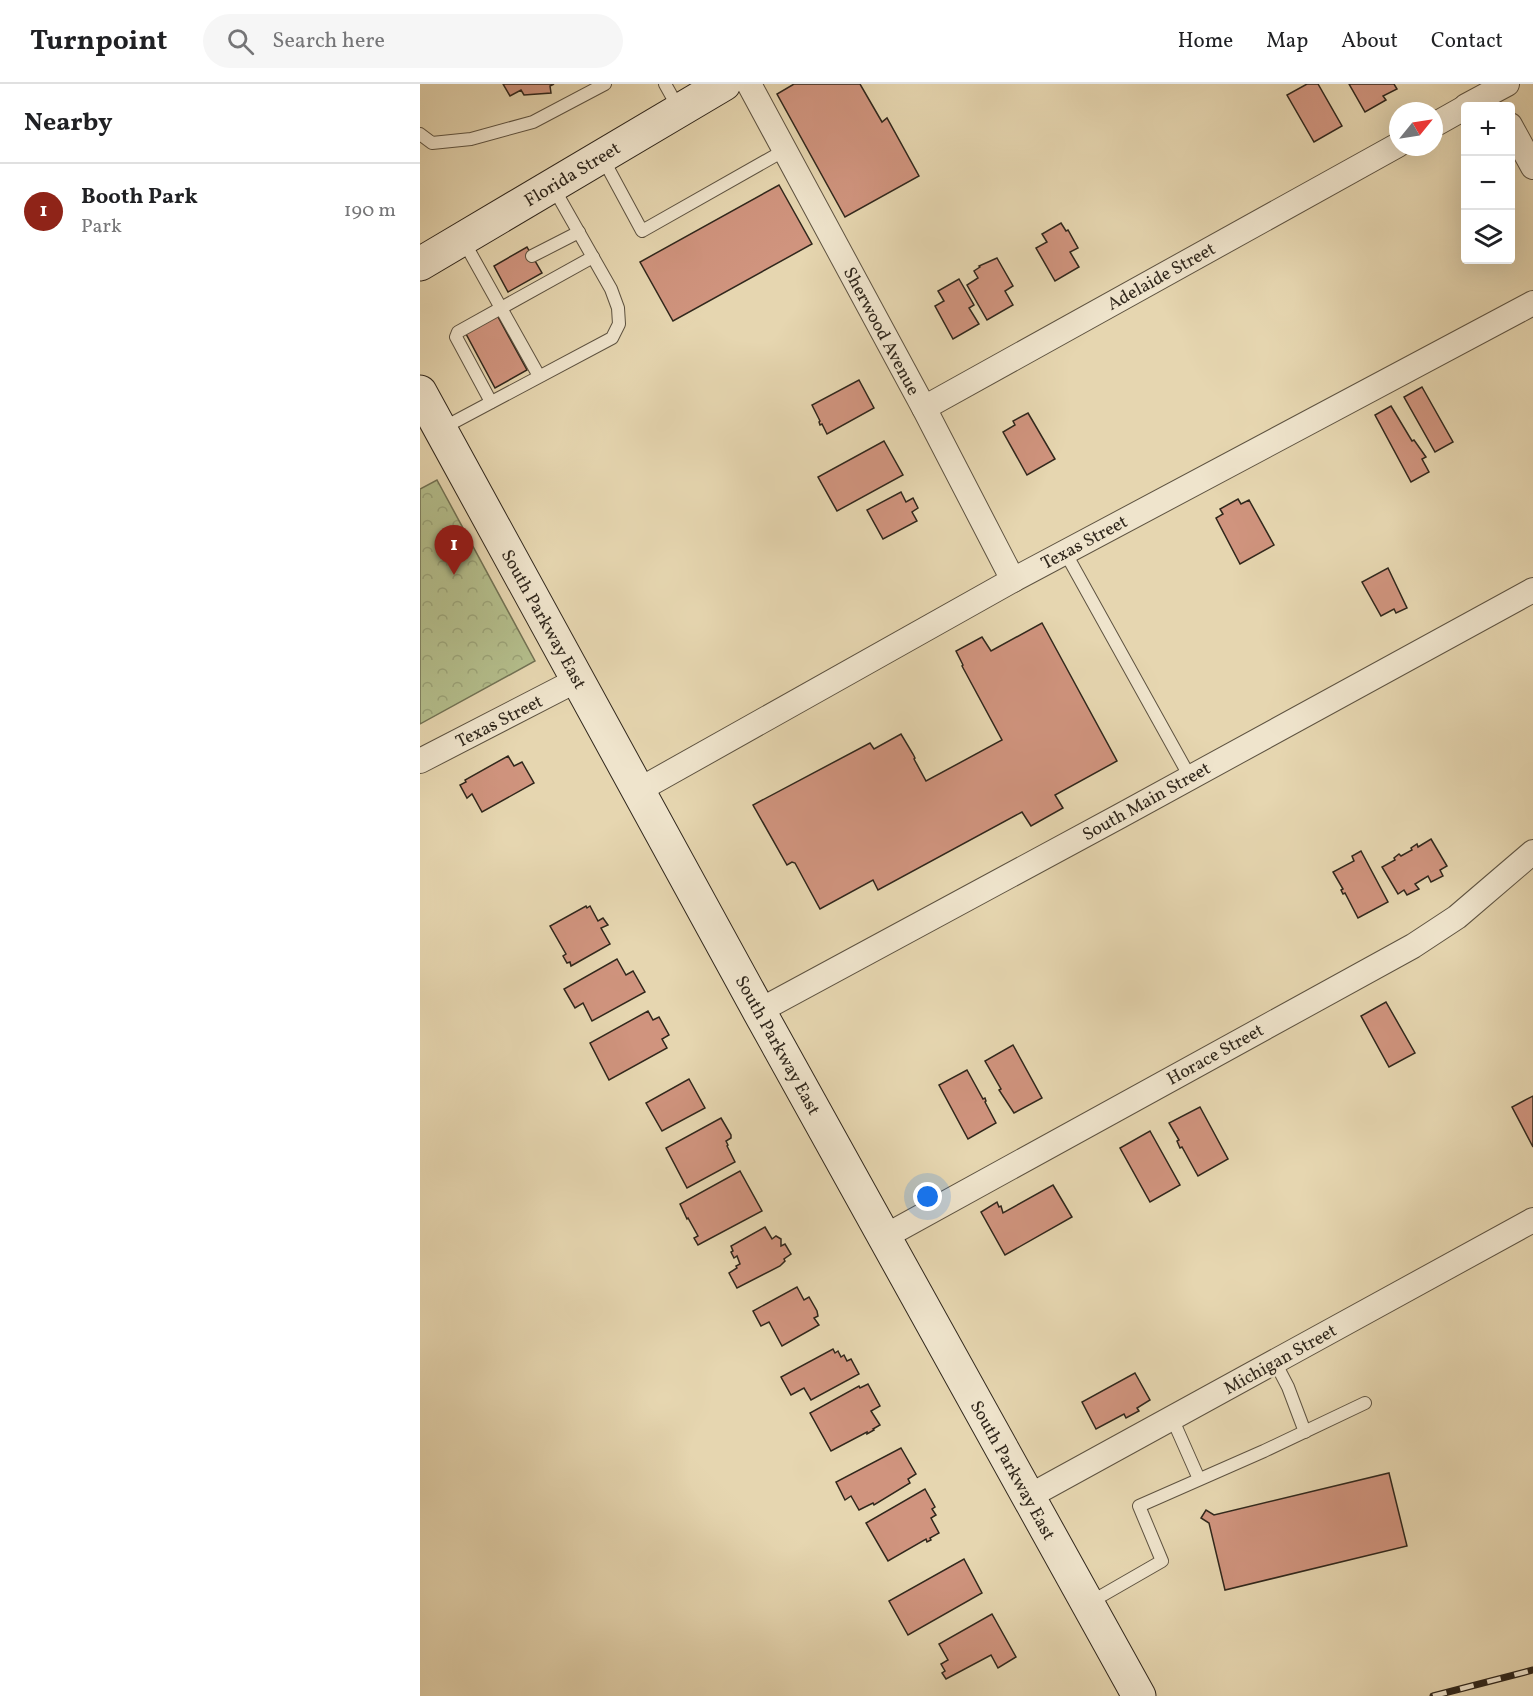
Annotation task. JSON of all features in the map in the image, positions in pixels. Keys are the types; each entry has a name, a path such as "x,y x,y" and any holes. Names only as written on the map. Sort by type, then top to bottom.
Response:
{"main road":[{"name":"Florida Street","path":"420,264 602,156 672,97 724,84"},
{"name":"South Parkway East","path":"420,392 1138,1696"}],"street":[{"name":"Sherwood Avenue","path":"749,84 924,408 1013,580"},
{"path":"1476,102 1497,92"},
{"path":"1443,119 1461,110"},
{"path":"1515,134 1533,167"},
{"name":"Adelaide Street","path":"924,408 1389,149"},
{"name":"Texas Street","path":"639,790 1013,580 1533,303"},
{"name":"South Main Street","path":"759,1011 1533,590"},
{"name":"Texas Street","path":"420,761 577,680"},
{"name":"Horace Street","path":"884,1237 1413,946 1457,917 1533,852"},
{"name":"Michigan Street","path":"1028,1497 1533,1220"}],"lane":[{"path":"420,134 432,143 471,139 533,122 605,84"},
{"path":"602,156 642,231 785,150"},
{"path":"440,429 612,338 619,324 618,308 611,289 553,186"},
{"path":"532,256 579,232"},
{"path":"463,238 539,376"},
{"path":"491,402 456,336 461,330 593,257"},
{"path":"487,282 498,274"},
{"path":"1065,552 1190,777"},
{"path":"1275,1362 1288,1387 1305,1432"},
{"path":"1088,1604 1162,1561 1139,1506 1365,1403"},
{"path":"1172,1418 1199,1479"}],"green space":[{"path":"437,480 535,661 420,724 420,489"}],"building":[{"path":"503,84 554,84 550,86 551,93 524,95 521,90 510,96"},
{"path":"794,84 860,84 882,122 887,118 919,176 845,217 777,94"},
{"path":"1307,84 1318,84 1342,126 1314,142 1287,95"},
{"path":"1349,84 1394,84 1397,89 1383,96 1386,100 1365,112"},
{"path":"779,185 812,244 673,321 640,262"},
{"path":"1061,223 1066,231 1068,230 1078,248 1070,252 1079,267 1055,281 1036,248 1047,242 1042,234"},
{"path":"527,247 542,273 508,292 494,266"},
{"path":"997,258 1013,286 1005,291 1013,305 987,320 967,285 978,278 974,271 979,266"},
{"path":"959,279 974,305 969,308 979,324 953,339 935,306 944,301 938,291"},
{"path":"497,315 527,370 495,388 465,332"},
{"path":"859,380 874,408 827,434 822,424 820,425 812,405"},
{"path":"1422,387 1453,442 1435,452 1404,397"},
{"path":"1391,406 1412,441 1414,440 1426,457 1422,459 1429,472 1411,482 1375,415"},
{"path":"1028,413 1055,459 1027,475 1003,432 1015,425 1013,421"},
{"path":"884,441 903,475 837,511 818,477"},
{"path":"901,492 906,502 913,498 918,508 912,512 917,521 883,539 867,510"},
{"path":"1238,499 1241,504 1249,500 1274,545 1240,564 1216,518 1223,514 1220,509"},
{"path":"1388,568 1407,608 1396,613 1394,609 1381,616 1362,582"},
{"path":"1042,623 1117,761 1055,795 1063,808 1031,826 1022,812 878,890 873,880 820,909 795,863 787,865 753,805 870,743 874,749 901,734 926,781 1002,740 956,651 982,637 991,651"},
{"path":"508,756 514,766 522,762 534,783 482,812 472,794 467,798 460,785"},
{"path":"1431,839 1447,866 1440,870 1443,876 1431,882 1428,876 1415,884 1419,889 1407,895 1404,890 1398,894 1382,867 1395,860 1394,858 1399,854 1401,856 1417,844 1418,847"},
{"path":"1361,851 1388,902 1358,918 1333,872 1354,861 1352,856"},
{"path":"586,906 587,908 590,906 598,921 603,918 608,925 601,928 610,944 571,966 563,956 566,954 550,926"},
{"path":"617,959 626,975 633,971 645,992 592,1021 583,1003 575,1008 564,989"},
{"path":"1386,1002 1415,1053 1389,1067 1361,1016"},
{"path":"648,1011 653,1020 659,1017 669,1035 662,1039 667,1048 609,1080 590,1043"},
{"path":"1013,1045 1042,1098 1014,1113 999,1090 1001,1089 985,1061"},
{"path":"967,1070 983,1099 985,1098 996,1123 968,1139 939,1085"},
{"path":"689,1079 705,1108 662,1131 646,1103"},
{"path":"1533,1096 1533,1147 1512,1107"},
{"path":"1200,1107 1228,1159 1198,1176 1182,1147 1180,1148 1177,1141 1179,1140 1169,1123"},
{"path":"721,1118 731,1135 731,1138 726,1141 735,1162 687,1188 666,1148"},
{"path":"1150,1131 1180,1185 1150,1202 1120,1148"},
{"path":"740,1171 762,1211 698,1245 694,1238 698,1236 680,1204"},
{"path":"1053,1185 1072,1217 1005,1255 981,1212 997,1202 1003,1213"},
{"path":"765,1227 772,1239 776,1236 781,1239 781,1246 785,1244 791,1254 780,1266 737,1288 729,1273 740,1264 737,1256 734,1258 731,1252 733,1251 731,1246"},
{"path":"797,1287 804,1300 809,1297 817,1311 818,1316 814,1318 819,1325 782,1346 769,1322 761,1326 753,1311"},
{"path":"833,1349 835,1353 838,1351 841,1357 844,1355 847,1361 851,1359 859,1374 811,1400 804,1388 791,1395 781,1377"},
{"path":"1135,1373 1150,1400 1137,1408 1139,1411 1126,1418 1124,1414 1096,1429 1082,1402"},
{"path":"868,1384 880,1406 871,1411 880,1425 867,1434 867,1432 831,1451 810,1413 859,1386 860,1388"},
{"path":"901,1448 916,1474 908,1479 910,1483 874,1505 873,1503 859,1510 851,1496 845,1500 836,1482"},
{"path":"1389,1473 1407,1546 1225,1590 1209,1523 1201,1518 1206,1510 1214,1515"},
{"path":"925,1489 935,1507 932,1509 936,1515 931,1518 939,1533 930,1538 931,1540 927,1542 926,1539 888,1561 866,1523"},
{"path":"964,1559 982,1593 908,1635 889,1601"},
{"path":"992,1614 1016,1657 998,1668 991,1655 946,1679 942,1673 945,1671 941,1664 948,1660 939,1644"}],"railway":[{"path":"1433,1696 1533,1670"}],"place":[{"name":"Booth Park","path":"454,575"}]}
